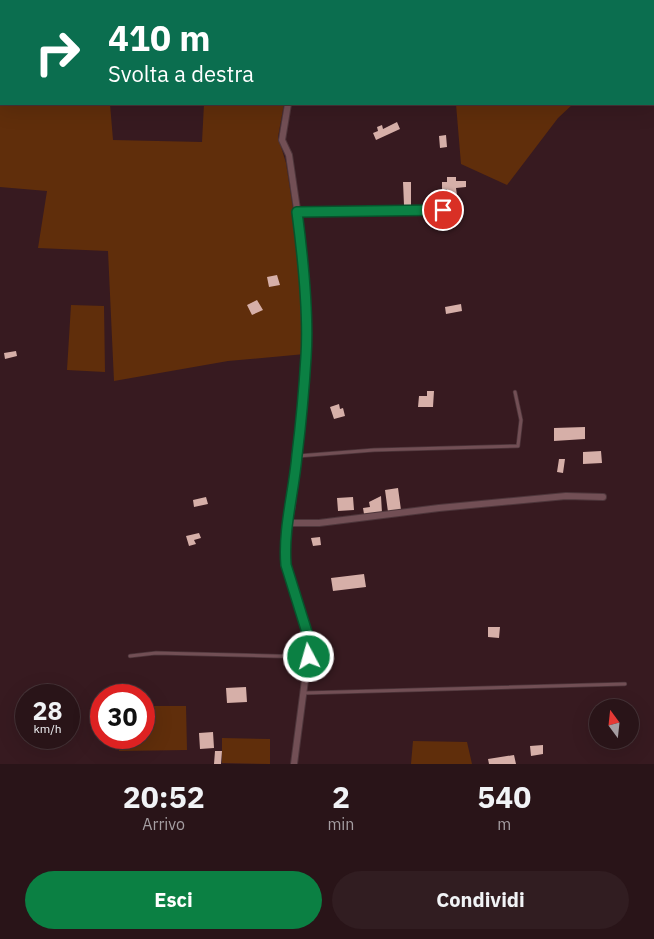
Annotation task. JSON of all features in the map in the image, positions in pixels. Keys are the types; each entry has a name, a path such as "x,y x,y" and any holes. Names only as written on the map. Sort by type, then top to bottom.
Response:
{"street":[{"path":"288,105 282,140 289,155 303,265 306,356 297,456 285,537 286,565 310,642 294,764"},
{"path":"288,523 319,523 439,508 566,496 602,497"}],"lane":[{"path":"297,212 458,210"},
{"path":"297,456 374,450 518,446 521,420 515,392"},
{"path":"130,656 156,653 309,657"},
{"path":"303,693 625,684"}],"shaded area":[{"path":"0,105 110,105 113,140 202,142 204,105 284,105 278,137 286,163 294,215 305,354 228,361 114,381 108,251 38,248 47,191 0,187"},
{"path":"456,105 572,105 558,118 507,185 461,164"},
{"path":"71,305 104,306 105,372 67,370"},
{"path":"155,706 186,706 187,750 119,751 119,749 155,749"},
{"path":"222,738 270,739 270,764 222,763"},
{"path":"413,741 467,742 472,764 411,764"}],"building":[{"path":"397,122 400,129 376,140 373,133 378,131 377,127 382,125 383,129"},
{"path":"446,135 447,147 440,148 439,136"},
{"path":"447,177 456,177 456,181 466,181 466,187 456,188 457,195 448,196 447,189 442,189 442,182 447,182"},
{"path":"403,182 411,182 411,205 404,205"},
{"path":"277,275 280,285 269,287 267,277"},
{"path":"257,300 263,310 252,315 247,305"},
{"path":"461,304 462,311 446,314 445,307"},
{"path":"16,351 17,356 5,359 4,353"},
{"path":"427,391 434,391 433,407 418,407 419,396 427,396"},
{"path":"339,404 340,409 343,408 345,416 334,419 330,407"},
{"path":"585,427 585,439 554,441 554,428"},
{"path":"601,451 602,463 583,464 583,452"},
{"path":"559,459 565,459 563,473 557,472"},
{"path":"398,488 401,510 388,512 385,490"},
{"path":"381,496 382,513 364,514 363,508 370,507 369,502"},
{"path":"206,497 208,504 194,507 193,500"},
{"path":"353,497 354,510 338,511 337,498"},
{"path":"199,533 201,538 194,540 196,544 189,546 186,536"},
{"path":"320,537 321,545 313,546 311,538"},
{"path":"364,574 366,587 333,591 331,578"},
{"path":"488,627 500,627 499,638 488,637"},
{"path":"246,687 247,702 227,703 226,688"},
{"path":"213,732 214,748 200,749 199,733"},
{"path":"543,745 543,754 531,756 530,746"},
{"path":"215,751 222,751 221,764 214,764"},
{"path":"514,755 516,764 489,764 488,759"}],"route":[{"path":"309,657 310,642 286,565 285,553 285,537 292,506 306,356 303,265 297,212 443,210"}]}
